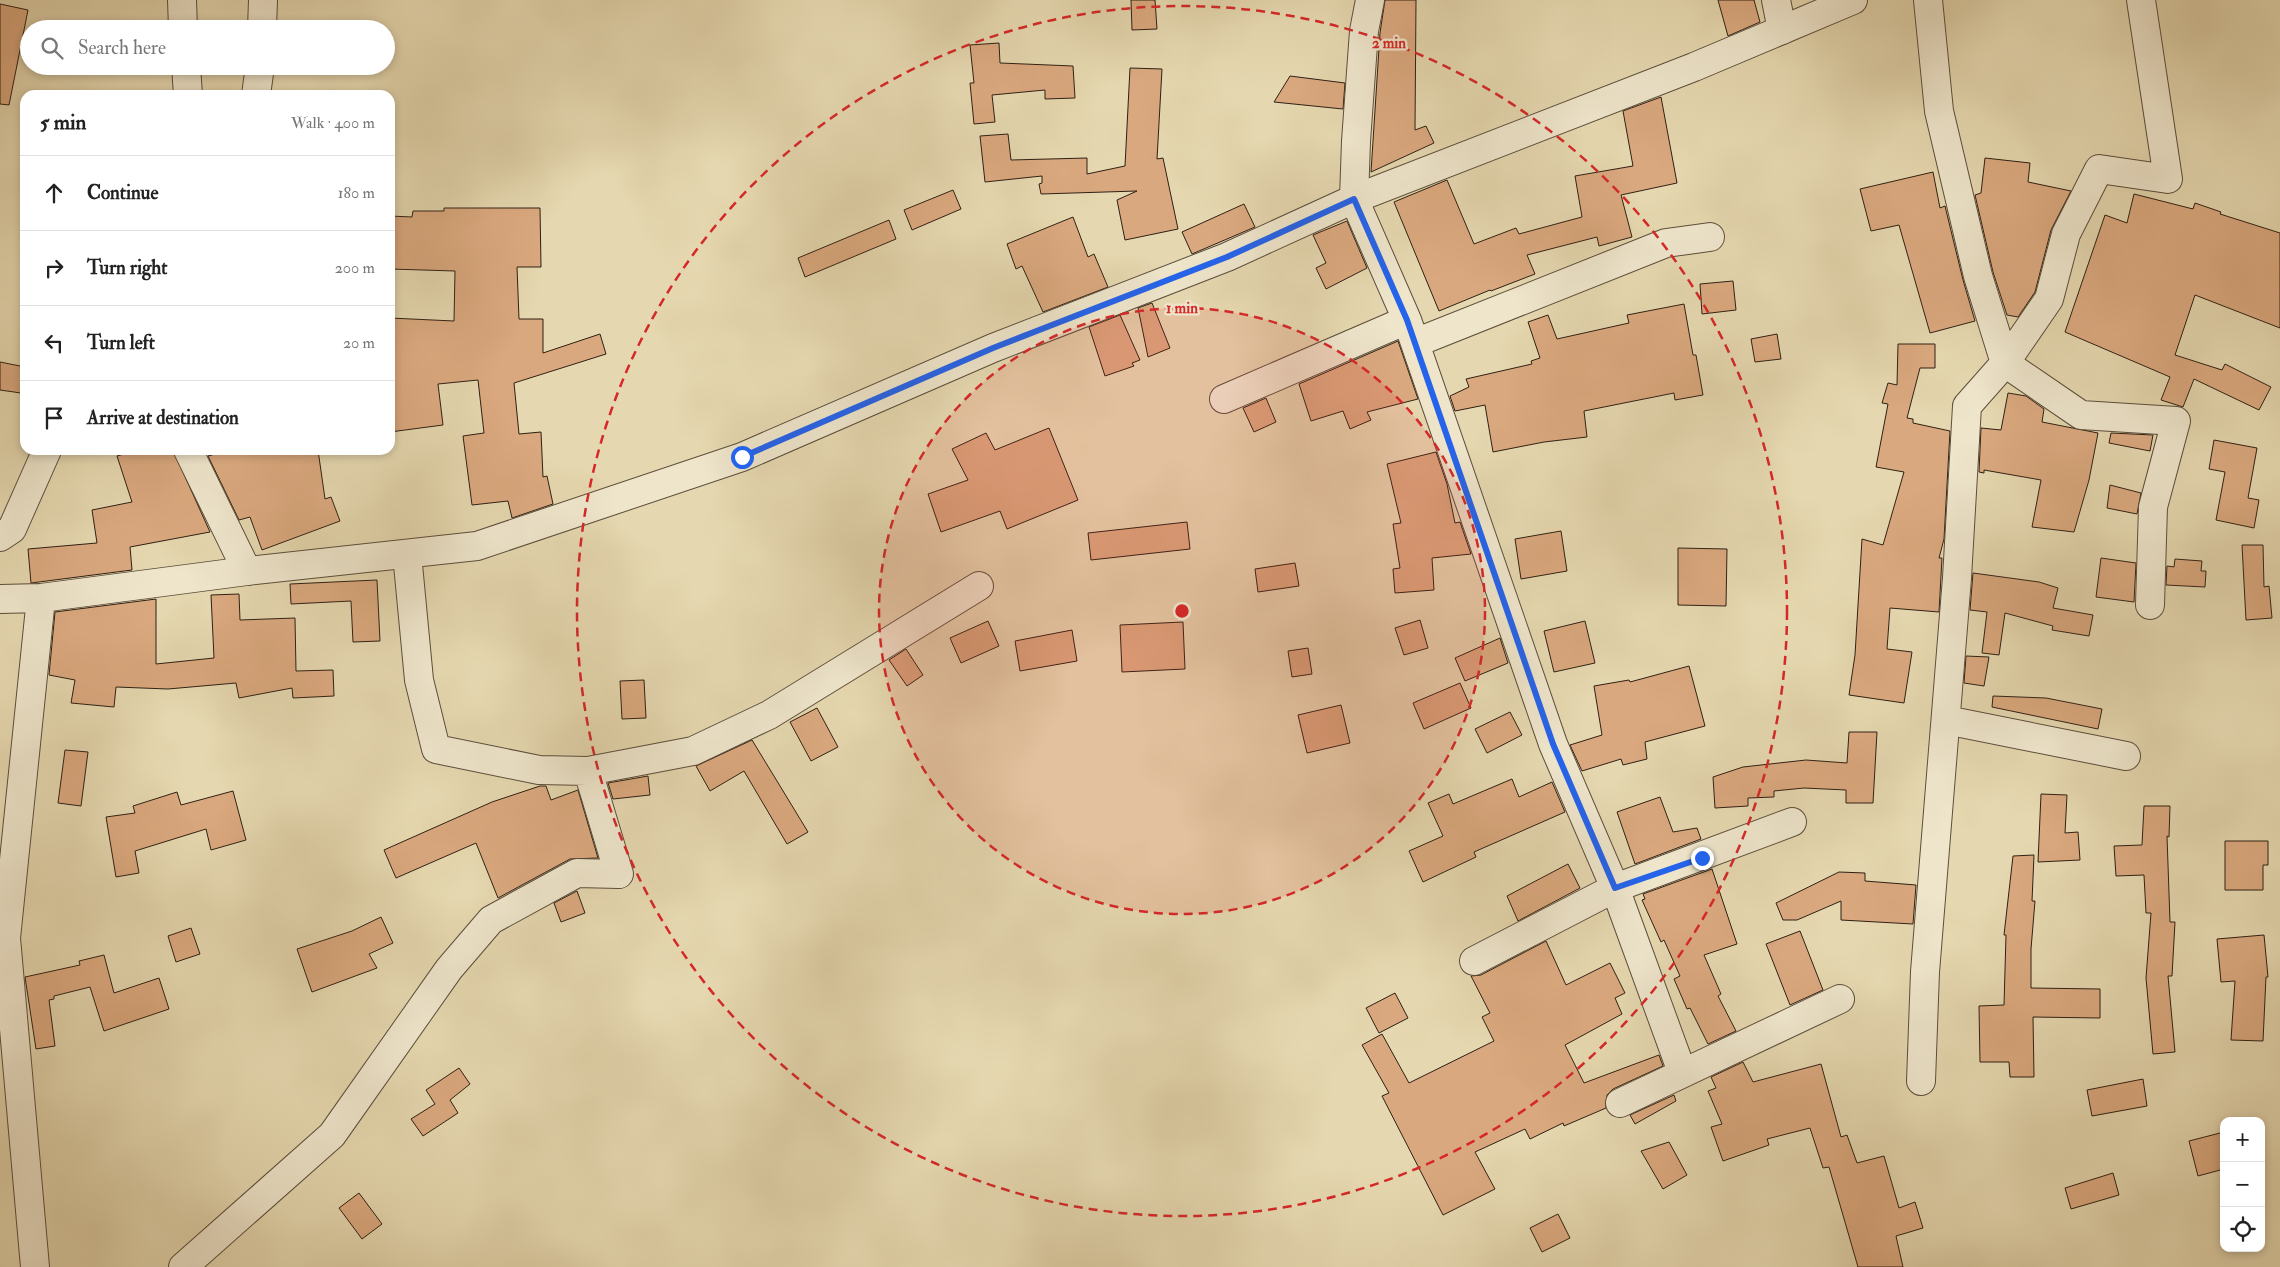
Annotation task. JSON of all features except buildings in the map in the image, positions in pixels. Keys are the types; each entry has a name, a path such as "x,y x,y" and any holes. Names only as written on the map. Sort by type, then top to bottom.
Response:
{"street":[{"path":"182,0 183,20"},
{"path":"262,20 263,0"},
{"path":"1370,0 1364,32 1354,199 1411,332 1553,744 1615,888 1682,1072"},
{"path":"1776,0 1782,30"},
{"path":"0,599 41,598 247,571 477,546 742,457 993,348 1227,257 1354,199 1694,67 1853,0"},
{"path":"1928,0 1939,111 1978,276 2005,363 2081,415 2176,421 2153,507 2150,605"},
{"path":"1921,1081 1926,972 1957,578 1967,406 2005,363 2049,299 2066,234 2099,169 2168,179 2141,0"},
{"path":"187,75 188,90"},
{"path":"257,90 259,75"},
{"path":"1224,399 1666,243 1710,237"},
{"path":"0,537 12,530 45,455"},
{"path":"190,455 247,571"},
{"path":"406,554 419,680 436,749 539,770 588,771 693,751 769,715 979,586"},
{"path":"35,1267 6,938 41,598"},
{"path":"1946,720 2126,756"},
{"path":"183,1267 332,1135 449,969 491,920 577,872 619,874 588,771"},
{"path":"1474,961 1615,888 1792,822"},
{"path":"1620,1103 1682,1072 1840,999"}],"route":[{"path":"742,457 993,348 1227,257 1354,199 1407,320 1553,744 1615,888 1702,858"}]}
